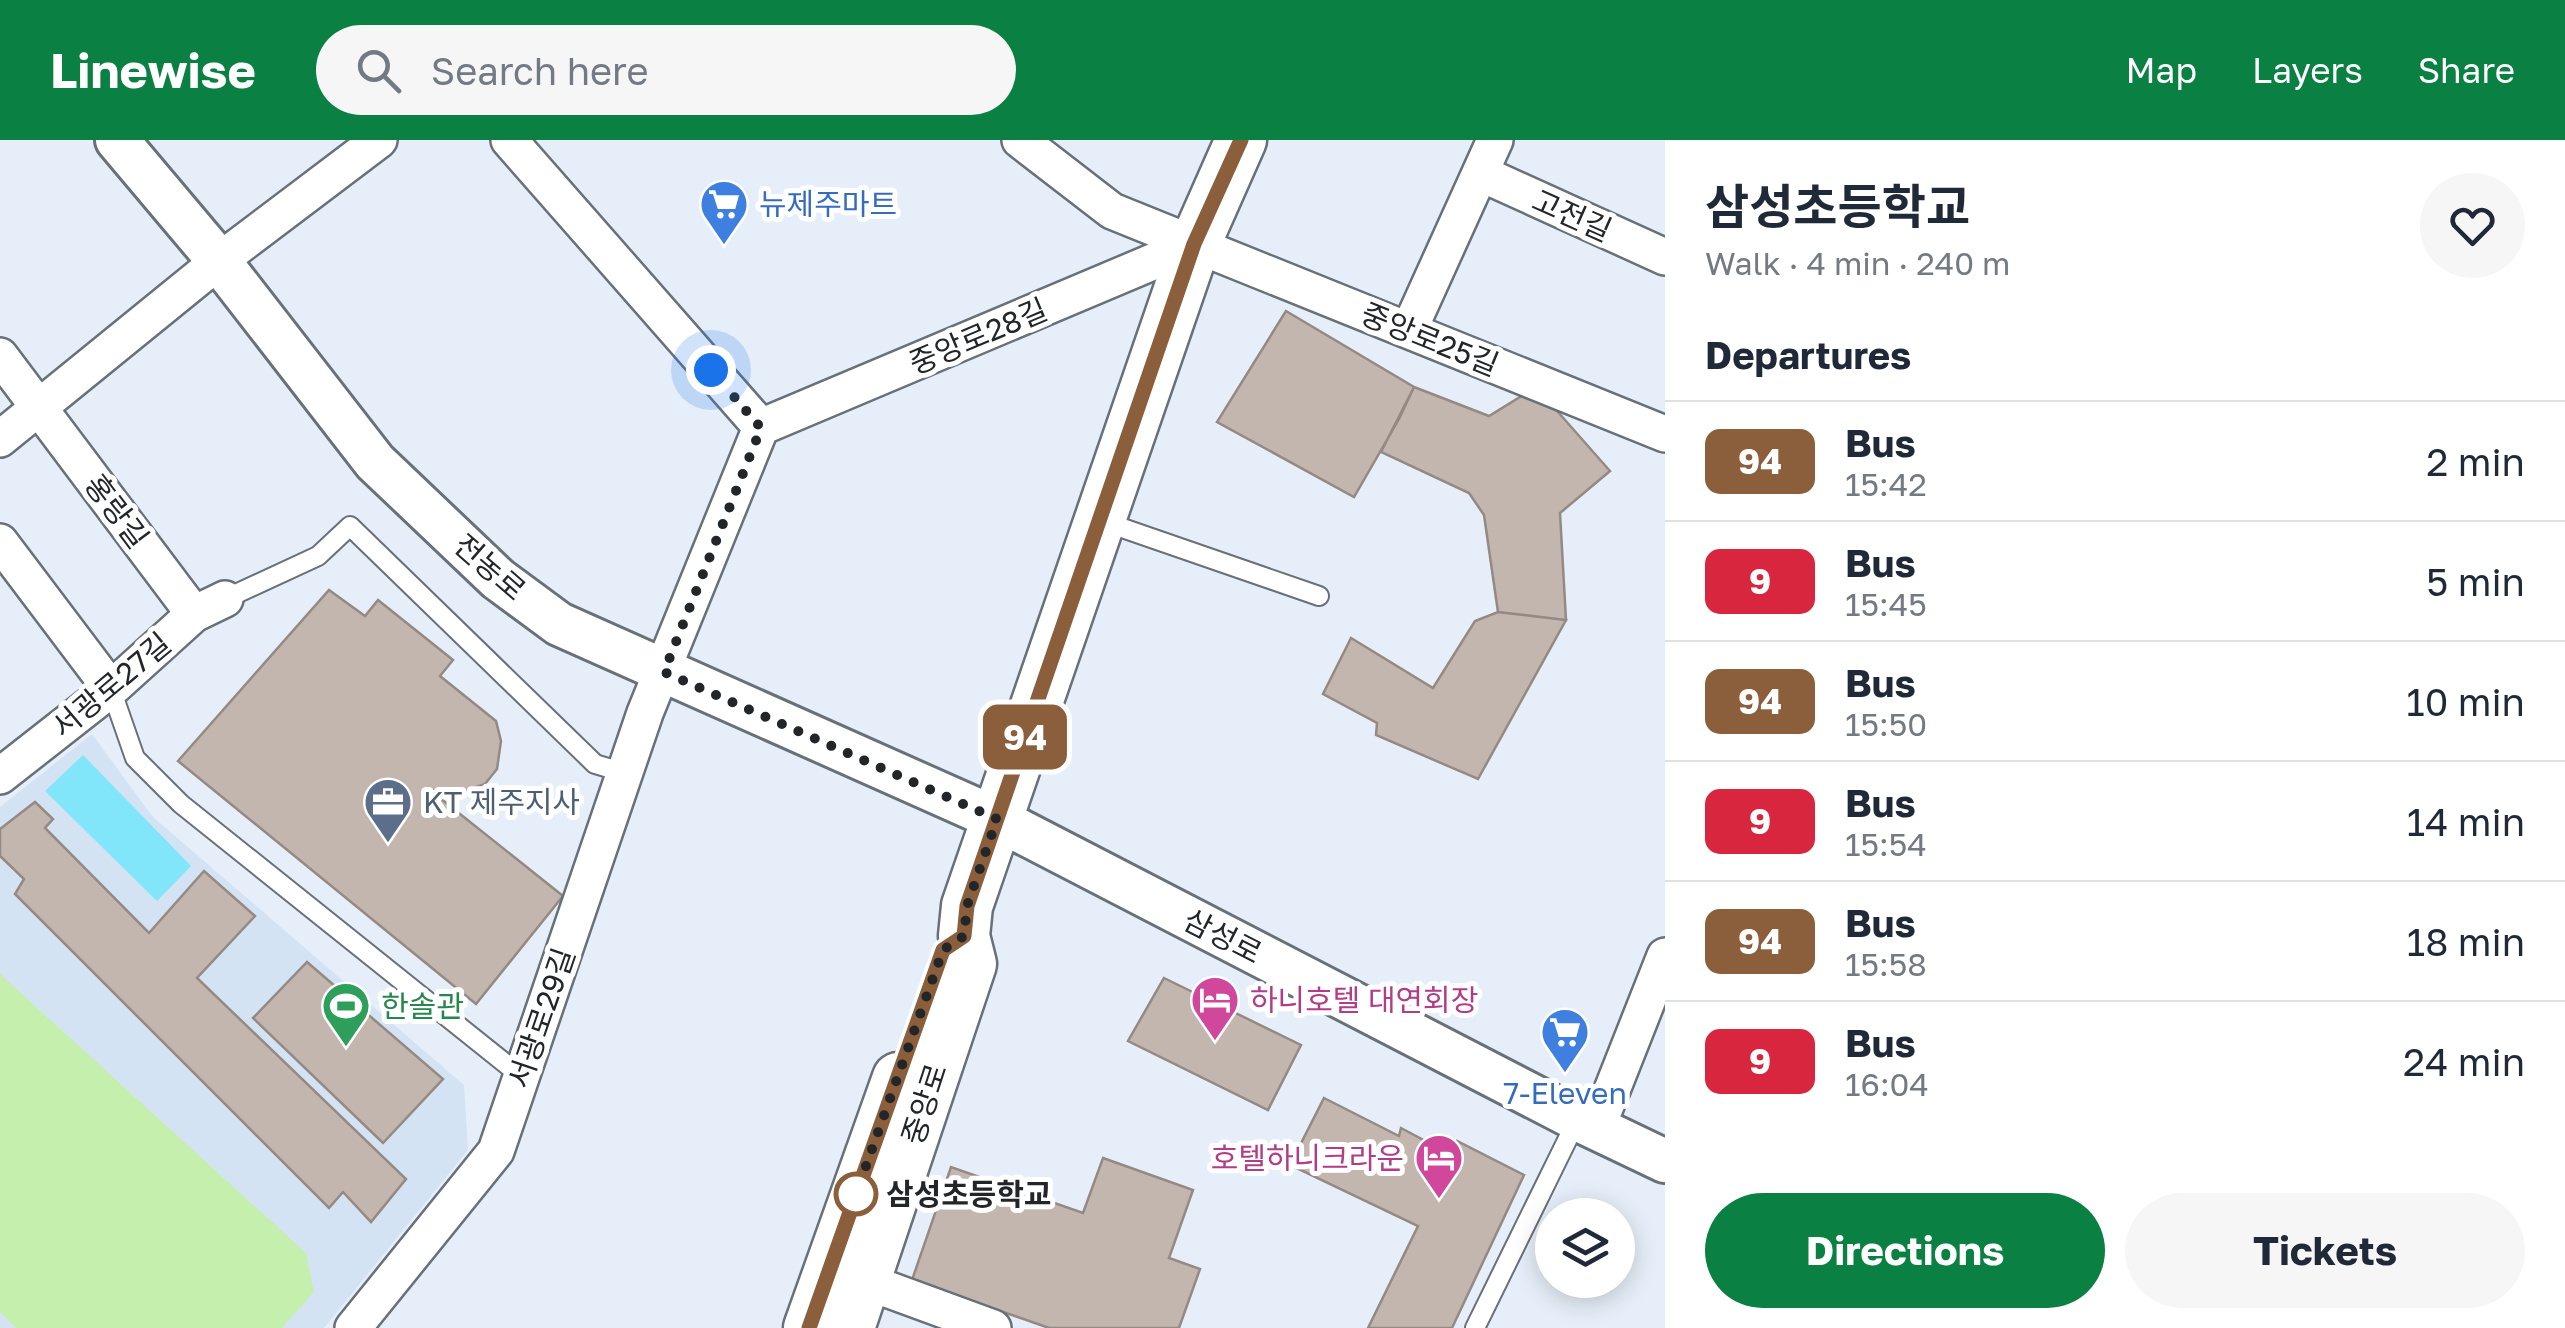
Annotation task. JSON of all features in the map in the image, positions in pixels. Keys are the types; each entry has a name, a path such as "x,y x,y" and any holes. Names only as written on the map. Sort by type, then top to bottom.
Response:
{"main road":[{"name":"중앙로","path":"848,1328 971,964 964,936 967,906 1194,244 1241,140"},
{"name":"중앙로","path":"809,1328 943,950 964,936"}],"street":[{"name":"전농로","path":"117,140 219,261 375,462 498,578 560,624 997,819"},
{"path":"0,439 219,261 379,140"},
{"path":"508,140 761,428 664,672"},
{"name":"중앙로25길","path":"1020,140 1112,211 1665,434"},
{"path":"1409,330 1495,140"},
{"name":"고전길","path":"1480,173 1665,256"},
{"name":"중앙로28길","path":"761,428 1194,244"},
{"name":"홍랑길","path":"0,356 39,408 210,606"},
{"path":"0,542 110,688"},
{"name":"서광로27길","path":"0,776 210,606"},
{"name":"서광로29길","path":"353,1328 496,1151 624,772 664,672"},
{"name":"삼성로","path":"997,819 1587,1124 1665,1160"},
{"path":"1587,1124 1665,956"},
{"path":"866,1282 993,1328"}],"lane":[{"path":"1100,520 1319,596"},
{"path":"210,606 318,556 350,526 595,764 624,772"},
{"path":"110,688 136,758 181,804 521,1076"},
{"path":"1475,1328 1587,1124"}],"shaded area":[{"path":"92,734 153,817 464,1085 468,1150 324,1328 0,1328 0,807"}],"green space":[{"path":"0,974 306,1253 314,1292 282,1328 16,1328 0,1312"}],"water":[{"path":"83,755 191,866 157,901 45,791"}],"building":[{"path":"1286,311 1414,387 1354,497 1217,422"},
{"path":"1414,387 1489,416 1536,387 1610,471 1560,513 1566,620 1498,612 1484,515 1469,493 1381,452"},
{"name":"KT 제주지사","path":"329,590 365,616 378,600 453,660 440,676 496,721 501,741 497,769 485,784 465,791 430,790 563,896 476,1004 178,761"},
{"path":"1498,612 1566,620 1478,779 1376,735 1377,723 1323,694 1351,638 1433,688 1475,621"},
{"path":"35,802 53,819 45,828 149,933 204,871 255,916 197,978 406,1179 371,1222 343,1192 329,1208 15,894 24,879 0,856 0,829"},
{"name":"한솔관","path":"307,962 443,1079 383,1143 253,1018"},
{"name":"하니호텔 대연회장","path":"1164,978 1301,1045 1268,1110 1128,1041"},
{"name":"호텔하니크라운","path":"1324,1098 1399,1136 1401,1128 1450,1154 1457,1141 1524,1175 1452,1328 1368,1328 1418,1226 1290,1165"},
{"path":"1103,1158 1193,1190 1169,1258 1200,1269 1179,1328 1049,1328 912,1280 951,1167 1083,1213"}],"bus line":[{"name":"94","path":"809,1328 943,950 964,936 967,906 1194,244 1241,140"}],"place":[{"name":"뉴제주마트","path":"724,246"},
{"name":"KT 제주지사","path":"388,844"},
{"name":"하니호텔 대연회장","path":"1215,1042"},
{"name":"한솔관","path":"346,1048"},
{"name":"7-Eleven","path":"1565,1074"},
{"name":"삼성초등학교","path":"856,1194"},
{"name":"호텔하니크라운","path":"1439,1200"}],"route":[{"path":"711,370 761,428 664,672 997,819 967,906 964,936 943,950 856,1194"}]}
